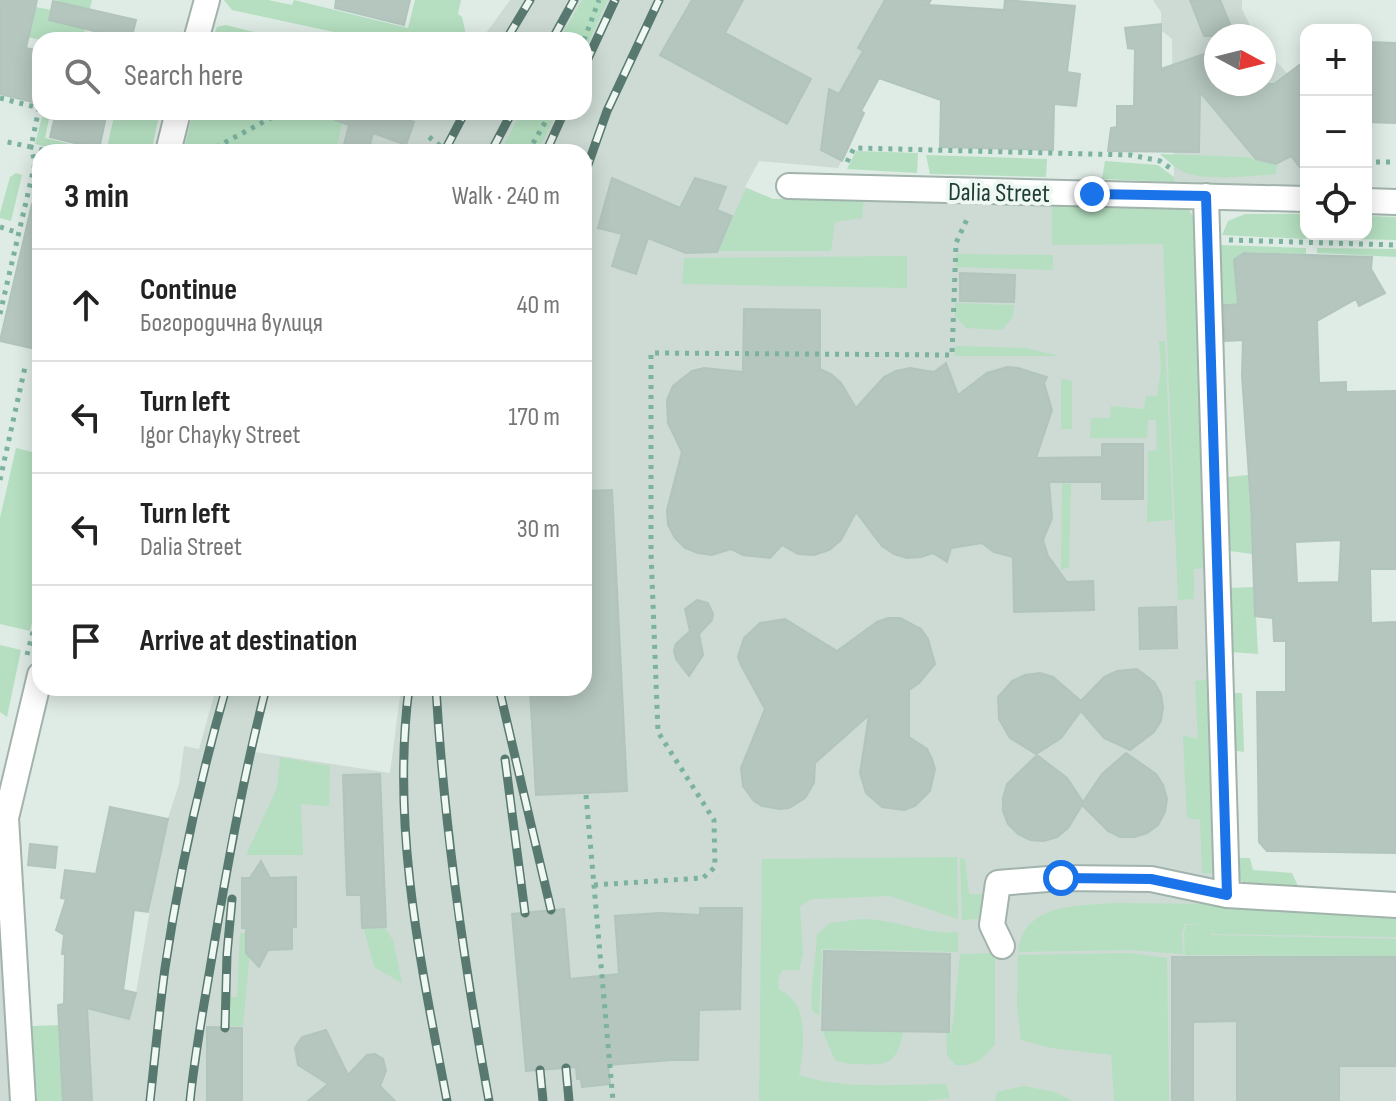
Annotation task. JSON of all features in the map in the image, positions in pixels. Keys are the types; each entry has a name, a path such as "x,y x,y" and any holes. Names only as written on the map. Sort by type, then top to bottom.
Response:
{"street":[{"path":"198,32 207,0"},
{"path":"170,144 176,120"},
{"name":"Dalia Street","path":"789,186 1300,199"},
{"path":"1206,196 1227,895"},
{"path":"1372,201 1396,202"},
{"path":"23,1101 6,818 35,696"},
{"path":"1002,946 992,925 998,883 1061,878 1151,879 1227,895 1396,905"}],"path":[{"path":"587,32 599,0"},
{"path":"0,98 32,106"},
{"path":"32,151 37,120"},
{"path":"222,144 267,120"},
{"path":"533,144 546,120"},
{"path":"429,137 438,144"},
{"path":"3,141 31,147"},
{"path":"833,187 854,148 1131,155 1160,161 1182,177"},
{"path":"1372,162 1396,162"},
{"path":"0,314 32,176"},
{"path":"594,885 703,878 715,867 714,820 658,732 651,553 651,353 952,355 956,243 979,191"},
{"path":"0,227 19,233"},
{"path":"1208,239 1396,245"},
{"path":"0,480 25,367"},
{"path":"586,795 613,1101"}],"shaded area":[{"path":"510,0 582,0 564,32 487,32"},
{"path":"608,0 923,0 862,110 864,113 838,168 759,161 745,187 773,199 1052,196 1194,218 1227,907 1396,918 1396,1101 63,1101 58,1005 136,993 163,833 179,784 184,746 199,749 214,696 268,696 255,752 390,773 400,696 592,696 592,144 542,144 553,120 592,120 592,35"},
{"path":"1153,0 1242,0 1242,9 1249,24 1204,24 1204,96 1276,96 1276,61 1300,87 1300,187 1174,182 1172,39 1161,30 1161,12"},
{"path":"343,120 517,120 504,144 338,144"},
{"path":"0,919 8,1041 12,1101 0,1101"}],"green space":[{"path":"0,0 51,10 57,0 92,0 84,31 88,32 32,32 32,38 0,30"},
{"path":"224,0 268,0 292,5 294,0 408,28 415,0 461,0 458,14 462,17 465,32 334,32 232,10"},
{"path":"582,0 608,0 592,35 592,32 564,32"},
{"path":"226,25 254,32 215,32 217,27"},
{"path":"41,120 49,120 45,138 70,144 35,144"},
{"path":"113,120 158,120 153,144 108,144"},
{"path":"191,120 343,120 338,144 185,144"},
{"path":"517,120 553,120 542,144 504,144"},
{"path":"856,151 918,153 917,173 847,169"},
{"path":"1160,154 1245,157 1277,165 1276,174 1206,177 1186,173"},
{"path":"926,155 1047,159 1046,177 930,174"},
{"path":"1105,161 1158,165 1174,177 1174,182 1102,179"},
{"path":"16,173 22,175 11,221 0,218 0,213 10,177"},
{"path":"746,188 773,199 864,197 862,218 835,222 831,251 718,251"},
{"path":"1052,196 1187,206 1194,218 1207,568 1194,569 1194,599 1178,600 1163,244 1052,245"},
{"path":"1245,214 1300,214 1300,239 1222,235 1228,221"},
{"path":"1372,216 1396,217 1396,240 1372,239"},
{"path":"1220,245 1306,248 1306,254 1242,252 1234,260 1238,303 1220,304"},
{"path":"1317,248 1396,249 1396,257 1317,253"},
{"path":"956,254 1053,255 1053,270 956,267"},
{"path":"907,256 907,288 682,284 684,258"},
{"path":"955,303 1014,305 1013,317 1002,330 966,328 955,316"},
{"path":"1159,341 1165,341 1173,520 1147,522 1148,451 1157,450 1156,420 1148,420 1147,438 1090,438 1091,418 1110,418 1111,406 1144,409 1146,396 1157,396 1161,369"},
{"path":"955,346 1026,348 1060,356 955,356"},
{"path":"1061,379 1072,381 1072,429 1061,429"},
{"path":"16,448 32,452 30,631 0,624 0,518"},
{"path":"1249,475 1252,554 1230,551 1228,477"},
{"path":"1062,483 1071,484 1069,567 1061,570"},
{"path":"1255,587 1258,654 1231,652 1230,588"},
{"path":"0,645 21,650 7,717 0,712"},
{"path":"1210,679 1216,874 1202,873 1200,820 1187,818 1183,735 1198,739 1195,681"},
{"path":"1232,693 1242,693 1244,752 1232,750"},
{"path":"280,757 330,766 329,806 301,804 303,855 246,855 277,788"},
{"path":"957,857 958,919 890,896 812,899 800,906 803,953 799,970 782,970 778,981 779,989 794,1002 801,1015 803,1042 799,1075 835,1083 946,1084 950,1098 925,1101 759,1101 762,859"},
{"path":"960,858 965,859 969,893 975,895 993,891 992,915 962,920"},
{"path":"1236,858 1250,858 1253,870 1292,873 1298,886 1246,884 1238,879"},
{"path":"1115,903 1214,904 1396,918 1396,937 1212,934 1212,929 1211,935 1396,939 1396,956 1185,955 1186,925 1207,925 1185,924 1182,933 1183,954 1128,950 1018,952 1022,936 1030,924 1041,916 1069,907"},
{"path":"863,919 935,932 958,932 958,952 822,949 819,1016 812,1010 817,934 830,923"},
{"path":"385,928 393,940 402,983 374,967 364,929"},
{"path":"240,933 246,933 246,950 250,951 243,1026 229,1026 229,997 237,997"},
{"path":"995,953 995,1044 978,1061 955,1065 947,1055 946,1033 951,1033 953,1022 960,954"},
{"path":"1129,953 1167,958 1169,1101 1114,1101 1111,1055 1051,1048 1021,1040 1017,1008 1018,955"},
{"path":"59,1025 63,1101 37,1101 32,1026"},
{"path":"822,1030 903,1032 898,1050 891,1060 879,1064 848,1064 835,1060"},
{"path":"1024,1086 1055,1092 1073,1101 995,1101 997,1092"}],"building":[{"path":"0,0 37,0 26,48 32,49 32,102 0,94"},
{"path":"336,0 410,0 404,25 335,8"},
{"path":"692,0 743,0 725,33 811,79 787,124 660,55"},
{"path":"885,0 931,0 928,5 1004,10 1005,0 1075,6 1067,72 1080,74 1076,106 1054,104 1053,150 940,147 941,100 879,78 861,111 864,113 842,161 821,150 829,89 839,94 863,51 858,48"},
{"path":"1190,0 1220,0 1230,24 1204,24 1204,36"},
{"path":"53,1 136,20 133,32 98,32 49,20"},
{"path":"1161,24 1161,69 1204,54 1204,96 1276,96 1276,82 1300,64 1300,167 1291,156 1276,164 1256,159 1200,92 1199,152 1108,151 1111,128 1117,127 1117,106 1134,106 1135,49 1128,48 1125,28"},
{"path":"1372,42 1396,43 1396,123 1372,122"},
{"path":"54,120 105,120 100,144 79,144 50,137"},
{"path":"336,120 414,122 406,144 373,133 370,144 344,144 349,125"},
{"path":"612,178 680,208 695,178 726,187 717,210 732,216 717,252 686,253 648,238 636,274 612,266 622,234 598,228"},
{"path":"32,204 32,348 0,341"},
{"path":"1243,253 1372,257 1371,269 1385,293 1359,306 1356,299 1317,321 1319,383 1346,382 1346,392 1396,391 1396,569 1370,569 1371,623 1396,622 1396,853 1267,851 1259,842 1257,692 1286,692 1286,641 1274,641 1273,618 1255,616 1242,376 1243,340 1225,341 1224,305 1238,304 1234,260","holes":["1341,540 1339,582 1297,583 1295,542"]},
{"path":"960,273 1015,275 1014,302 960,301"},
{"path":"744,309 820,310 820,369 841,383 856,408 884,377 896,371 910,368 934,372 946,363 958,395 987,373 1007,367 1018,368 1047,377 1044,383 1052,410 1036,458 1102,457 1102,444 1143,444 1143,499 1102,499 1102,482 1049,482 1052,518 1043,540 1048,556 1067,582 1093,581 1094,610 1014,612 1013,557 994,552 982,543 951,548 947,562 933,553 907,558 882,546 856,512 841,540 829,550 814,555 798,554 782,545 770,558 743,555 731,549 712,555 685,548 668,525 667,510 682,452 668,423 667,400 673,386 692,371 704,368 743,372"},
{"path":"612,490 627,791 536,795 530,696 592,696 592,491"},
{"path":"697,600 708,603 713,614 712,620 699,634 703,655 689,676 676,659 674,650 690,631 685,609"},
{"path":"1176,607 1177,648 1140,649 1139,608"},
{"path":"900,618 921,629 928,639 935,664 909,690 909,737 927,749 932,759 935,769 930,791 915,806 904,810 882,807 866,793 860,773 869,715 815,763 814,783 805,798 789,808 780,809 762,806 754,801 743,786 741,768 765,709 738,657 744,638 760,623 785,619 837,651 877,622"},
{"path":"1137,669 1154,682 1161,694 1163,707 1161,721 1154,732 1130,750 1104,738 1081,711 1061,738 1036,754 1010,738 999,719 998,697 1012,681 1025,675 1040,673 1053,677 1081,701 1104,677 1117,671"},
{"path":"1126,753 1156,774 1167,799 1158,825 1147,833 1120,837 1108,831 1082,805 1068,828 1057,837 1044,841 1030,840 1008,824 1003,811 1007,784 1037,755 1067,778 1083,802 1102,774"},
{"path":"380,774 386,927 362,928 361,895 347,895 343,775"},
{"path":"110,807 168,819 148,912 134,910 123,990 136,993 129,1019 87,1008 92,1101 63,1101 58,1005 64,1004 65,954 62,954 64,935 56,930 66,899 61,898 65,870 96,874"},
{"path":"30,844 57,847 55,868 28,865"},
{"path":"261,861 270,878 296,877 296,927 292,927 292,949 268,950 259,967 246,953 246,928 242,928 242,878 250,878"},
{"path":"700,908 742,908 740,1009 699,1010 698,1060 608,1065 610,1084 582,1087 581,1079 577,1079 576,1067 526,1071 512,914 564,909 570,979 619,974 615,916 659,913 700,915"},
{"path":"824,951 950,954 949,1032 822,1030"},
{"path":"1172,957 1396,957 1396,1066 1339,1066 1339,1101 1237,1101 1237,1021 1193,1022 1193,1101 1172,1101"},
{"path":"207,1027 242,1028 242,1101 207,1101"},
{"path":"326,1030 348,1075 367,1055 375,1054 383,1059 386,1071 380,1086 395,1101 308,1101 328,1084 298,1065 295,1048 302,1037"}],"railway":[{"path":"511,32 530,0"},
{"path":"556,32 574,0"},
{"path":"592,50 615,0"},
{"path":"592,153 607,111 659,0"},
{"path":"448,144 461,120"},
{"path":"495,144 508,120"},
{"path":"550,144 560,120"},
{"path":"150,1101 165,968 177,897 199,792 224,696"},
{"path":"190,1101 230,855 264,696"},
{"path":"408,696 404,740 406,844 419,947 447,1101"},
{"path":"437,696 456,895 489,1101"},
{"path":"501,696 551,910"},
{"path":"505,759 525,913"},
{"path":"225,1028 232,899"},
{"path":"566,1068 569,1101"},
{"path":"540,1070 543,1101"}],"route":[{"path":"1061,878 1151,879 1227,895 1206,196 1092,194"}]}
